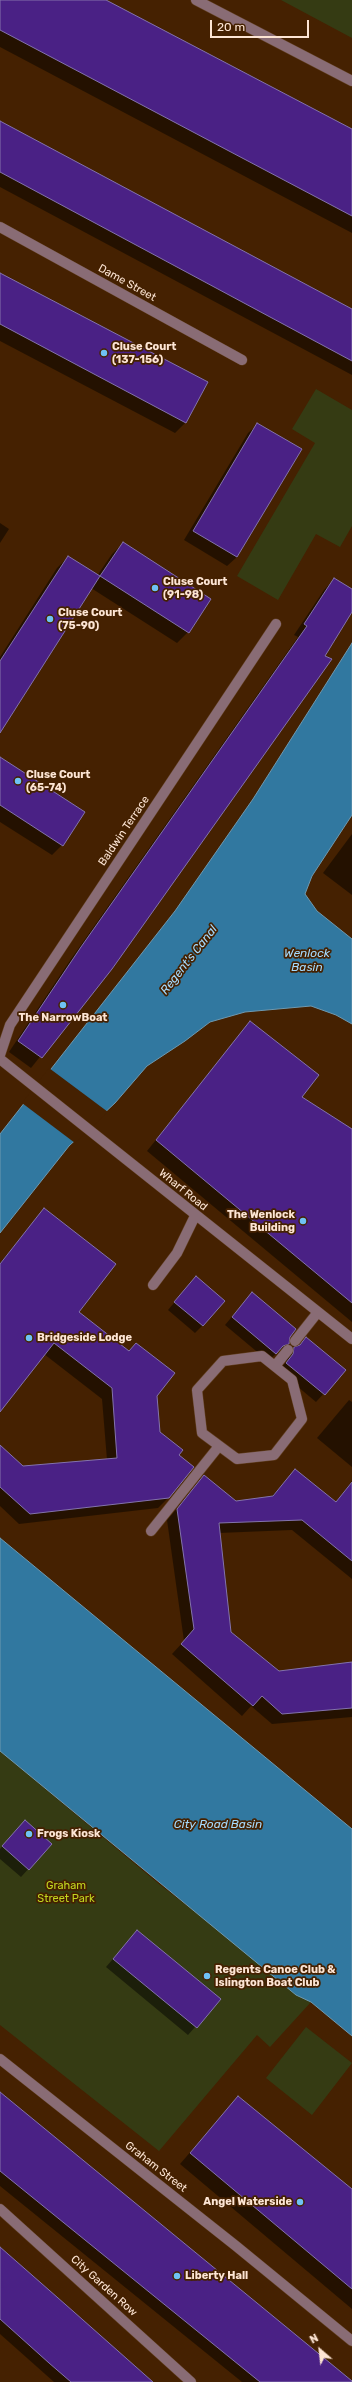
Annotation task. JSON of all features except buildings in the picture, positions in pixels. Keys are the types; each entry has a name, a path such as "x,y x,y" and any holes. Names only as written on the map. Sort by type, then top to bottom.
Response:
{"street":[{"path":"196,0 352,81"},
{"name":"Dame Street","path":"0,226 242,360"},
{"name":"Baldwin Terrace","path":"0,1056 10,1025 276,624"},
{"name":"Wharf Road","path":"0,1059 195,1216 352,1339"},
{"path":"153,1285 177,1253 195,1216"},
{"path":"295,1341 318,1312"},
{"path":"275,1366 288,1350"},
{"path":"262,1356 275,1366 292,1380 302,1419 274,1455 237,1459 202,1432 197,1390 223,1361 262,1356"},
{"path":"151,1531 219,1446"},
{"name":"Graham Street","path":"0,2059 236,2246 352,2341"},
{"name":"City Garden Row","path":"0,2209 191,2382"}],"green space":[{"path":"281,0 352,0 352,38"},
{"path":"316,389 352,410 352,526 340,547 316,534 278,600 237,576 315,443 292,429"},
{"name":"Graham Street Park","path":"0,1751 159,1884 311,2002 270,2047 257,2035 159,2151 0,2025"},
{"path":"306,2027 352,2063 312,2115 266,2078"}],"water":[{"path":"352,643 352,815 312,876 305,894 317,911 352,939 352,1024 336,1015 311,1006 245,1012 210,1022 185,1041 147,1066 115,1103 69,1146 0,1233 0,1134 175,911 253,799"},
{"name":"City Road Basin","path":"0,1538 352,1829 352,2036 311,2002 296,1995 0,1751"}],"pier":[{"path":"49,1068 108,1112 75,1143 22,1103"}],"place":[{"name":"Cluse Court (137-156)","path":"104,353"},
{"name":"Cluse Court (91-98)","path":"155,588"},
{"name":"Cluse Court (75-90)","path":"50,619"},
{"name":"Cluse Court (65-74)","path":"18,781"},
{"name":"The NarrowBoat","path":"63,1005"},
{"name":"The Wenlock Building","path":"303,1221"},
{"name":"Bridgeside Lodge","path":"29,1338"},
{"name":"Frogs Kiosk","path":"29,1834"},
{"name":"Regents Canoe Club & Islington Boat Club","path":"207,1976"},
{"name":"Angel Waterside","path":"300,2202"},
{"name":"Liberty Hall","path":"177,2276"}],"water label":[{"name":"Regent's Canal","path":"189,960"},
{"name":"Wenlock Basin","path":"307,961"}]}
